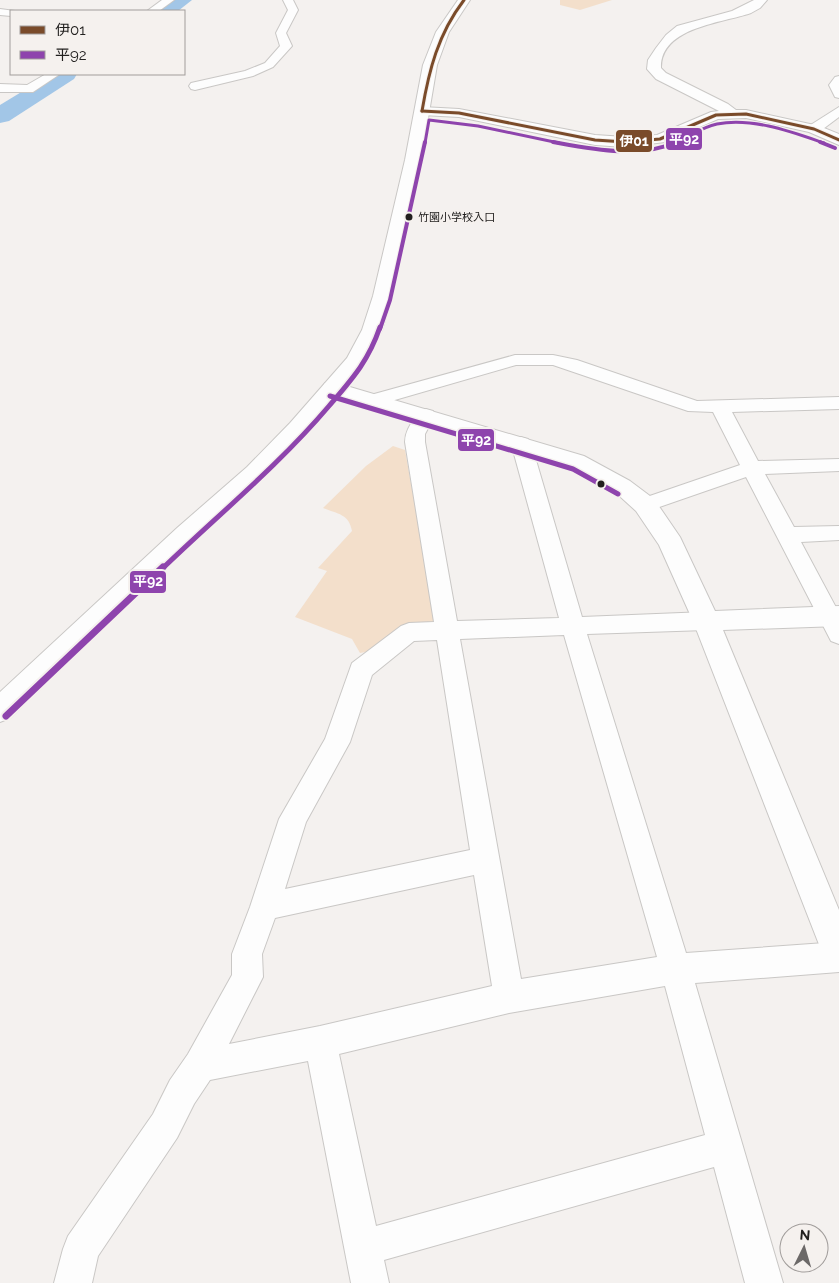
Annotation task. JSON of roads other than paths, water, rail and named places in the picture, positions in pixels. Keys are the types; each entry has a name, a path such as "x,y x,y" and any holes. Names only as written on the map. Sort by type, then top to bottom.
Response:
{"street":[{"path":"154,10 169,0"},
{"path":"195,86 250,74 269,65 286,46 281,32 293,10 288,0"},
{"path":"0,710 186,534 255,472 298,428 333,388 363,349 376,318 413,161 426,76 433,51 444,28 464,0"},
{"path":"731,113 723,107 661,76 654,69 654,60 669,38 680,30 712,19 742,12 753,7 761,0"},
{"path":"0,88 29,89 52,75"},
{"path":"839,80 835,85 839,94"},
{"path":"422,111 459,113 595,140 625,142 660,139 706,118 731,113 778,120 814,129 839,140"},
{"path":"814,129 839,111"},
{"path":"374,400 515,360 535,358 570,364 695,407 839,403"},
{"path":"200,1066 320,1042 509,997 676,969 839,955 706,621 671,544 645,505 622,486 576,461 333,388"},
{"path":"73,1283 81,1249 165,1126 182,1092 200,1066 248,977 247,954 265,907 292,819 337,742 362,670 409,632 706,621 836,623 787,535 720,407"},
{"path":"426,415 416,434 415,442 509,997"},
{"path":"521,443 573,626 676,969 764,1283"},
{"path":"645,505 698,485 752,468 839,465"},
{"path":"787,535 839,533"},
{"path":"265,907 485,860"},
{"path":"320,1042 370,1283"},
{"path":"362,1248 725,1147"}],"waterway":[{"path":"166,10 182,0"},
{"path":"0,116 64,75"}],"place":[{"name":"竹園小学校入口","path":"409,217"}]}
